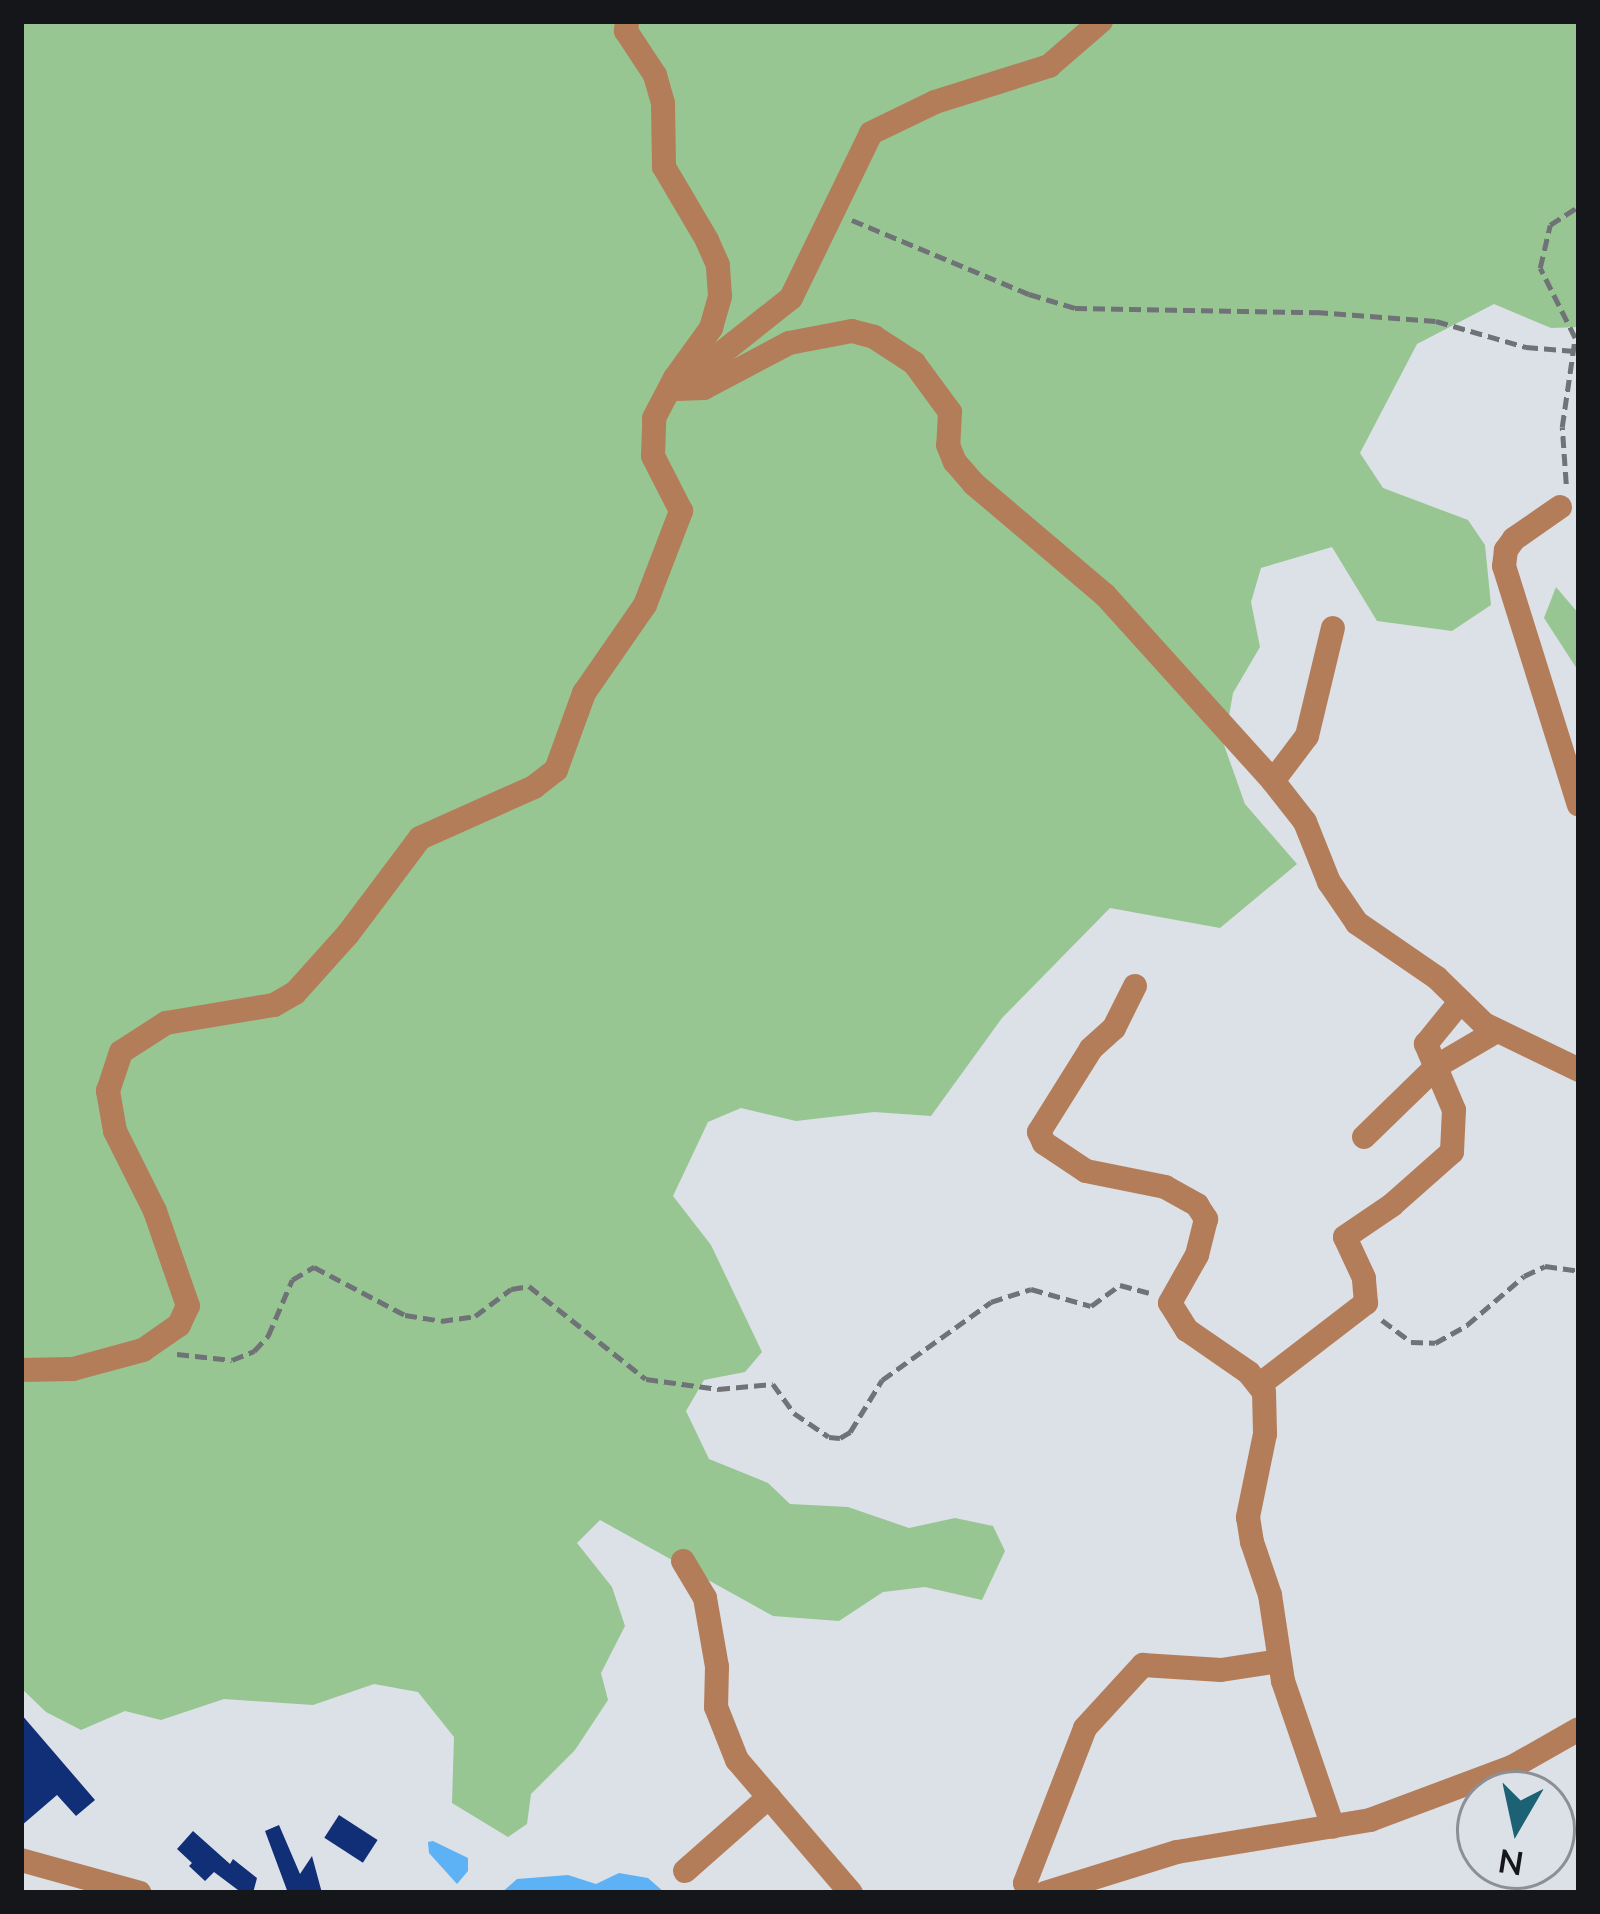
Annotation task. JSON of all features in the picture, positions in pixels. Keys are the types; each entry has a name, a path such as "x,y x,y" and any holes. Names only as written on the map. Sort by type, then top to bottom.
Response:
{"street":[{"path":"627,21 626,31 656,75 663,103 664,166 718,265 720,296 711,328 675,378 674,391"},
{"path":"21,1370 74,1369 142,1350 179,1325 188,1306 154,1211 115,1130 107,1091 121,1052 166,1023 274,1005 295,992 348,934 420,838 534,787 556,770 584,693 645,605 676,532 681,511 676,493 653,456 654,418 674,391 791,298 859,149 884,123 1049,66 1101,21"},
{"path":"674,391 704,388 789,343 853,331 874,337 914,363 942,395 950,412 949,445 974,484 1105,595 1273,781 1305,822 1329,882 1357,923 1497,1031 1578,1066"},
{"path":"1560,507 1514,539 1504,566 1579,805"},
{"path":"1273,781 1307,736 1333,628"},
{"path":"1135,986 1114,1028 1091,1049 1039,1132 1044,1143 1086,1171 1165,1187 1197,1205 1205,1219 1205,1233 1170,1304 1187,1330 1259,1385 1267,1409 1248,1517 1270,1595 1279,1661 1334,1827"},
{"path":"1259,1385 1366,1303 1364,1277 1345,1237 1392,1205 1452,1152 1454,1110 1426,1044 1462,1000"},
{"path":"1364,1137 1437,1066 1497,1031"},
{"path":"683,1561 706,1598 719,1719 737,1760 851,1893"},
{"path":"1030,1893 1025,1883 1085,1728 1143,1665 1221,1670 1279,1661"},
{"path":"1045,1893 1153,1857 1334,1827 1462,1788 1579,1729"},
{"path":"685,1871 769,1797"},
{"path":"21,1861 140,1893"}],"path":[{"path":"1560,507 1566,474 1562,427 1575,351 1572,325 1540,268 1550,225 1579,206"},
{"path":"833,211 1029,294 1076,308 1316,311 1436,321 1526,347 1575,351"},
{"path":"1366,1303 1392,1331 1411,1342 1436,1343 1468,1324 1524,1276 1545,1266 1579,1270"},
{"path":"142,1350 232,1360 254,1352 268,1336 292,1280 314,1267 405,1315 441,1322 475,1316 511,1289 529,1286 646,1379 718,1389 773,1384 794,1413 829,1437 840,1438 850,1432 882,1380 991,1302 1014,1292 1044,1290 1091,1306 1120,1285 1170,1304"}],"green space":[{"path":"21,21 1579,21 1579,327 1551,328 1494,304 1417,344 1360,453 1383,488 1468,520 1485,545 1491,605 1452,631 1377,621 1332,547 1261,568 1251,602 1260,647 1233,693 1224,745 1245,804 1297,864 1220,928 1110,908 1002,1018 931,1116 874,1112 796,1121 741,1108 708,1122 673,1196 711,1245 762,1352 745,1372 704,1380 686,1411 709,1459 768,1483 790,1504 848,1507 909,1528 955,1518 993,1526 1005,1551 982,1600 925,1587 883,1592 839,1621 773,1616 600,1520 577,1543 612,1587 625,1626 601,1673 608,1700 575,1750 531,1794 527,1824 508,1837 452,1803 454,1737 418,1692 374,1684 313,1705 224,1699 161,1720 125,1711 81,1730 46,1712 21,1688"},
{"path":"1556,587 1579,614 1579,672 1544,618"}],"water":[{"path":"428,1842 468,1858 468,1871 457,1884 429,1853"},
{"path":"619,1873 648,1878 665,1893 501,1893 517,1879 568,1875 596,1884"}],"building":[{"path":"21,1714 95,1800 76,1816 57,1795 21,1826"},
{"path":"339,1815 378,1840 363,1863 324,1838"},
{"path":"279,1825 300,1874 312,1856 322,1893 288,1893 265,1831"},
{"path":"193,1831 230,1864 233,1859 257,1878 253,1893 242,1893 214,1872 205,1881 189,1866 192,1863 177,1849"}]}
